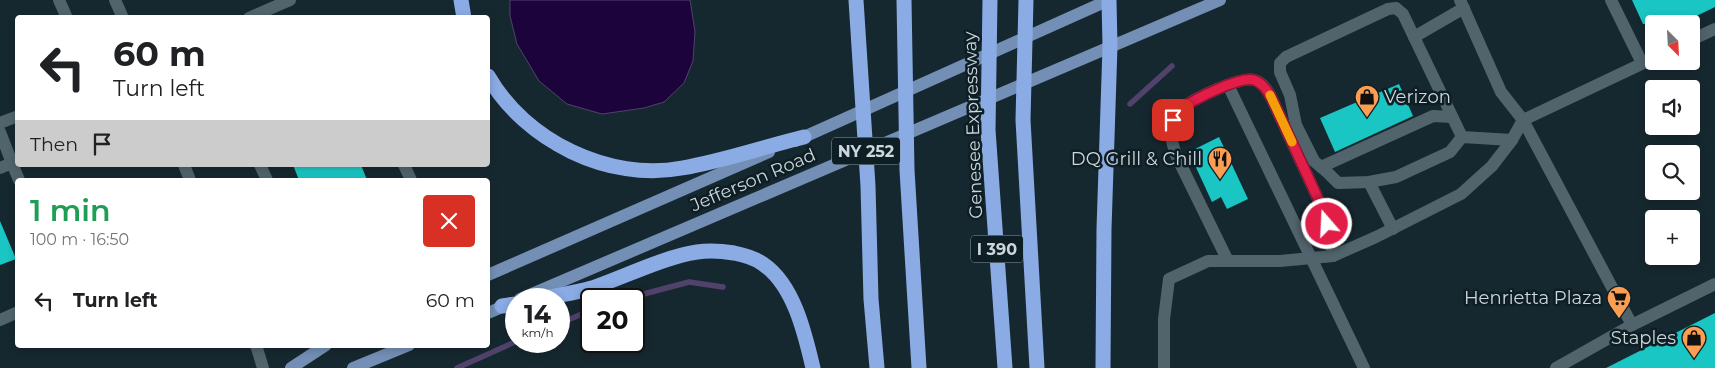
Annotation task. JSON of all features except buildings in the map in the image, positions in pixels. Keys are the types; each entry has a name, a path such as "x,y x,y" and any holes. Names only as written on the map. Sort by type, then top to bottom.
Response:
{"highway":[{"path":"461,0 464,15"},
{"path":"856,0 868,186 871,299 877,368"},
{"path":"904,0 907,170 919,368"},
{"name":"Genesee Expressway","path":"990,0 988,130 1005,368"},
{"path":"1026,0 1023,120 1037,368"},
{"path":"1103,368 1104,229 1110,46 1109,0"},
{"path":"490,80 531,127 558,145 586,158 623,168 646,171 681,169 804,137"},
{"path":"570,293 590,289 696,252 718,250 745,256 762,263 774,273 784,288 805,332 813,368"}],"main road":[{"name":"Jefferson Road","path":"490,274 804,137 1109,0"},
{"name":"Jefferson Road","path":"546,288 1220,0"},
{"path":"490,311 505,306"},
{"path":"291,368 321,348"},
{"path":"354,368 402,348"}],"street":[{"path":"59,0 66,15"},
{"path":"115,0 122,15"},
{"path":"256,15 290,0"},
{"path":"1611,0 1645,56"},
{"path":"1414,37 1462,4 1501,92 1523,120 1632,325"},
{"path":"1396,8 1403,14 1462,137 1450,152 1396,177 1369,182 1338,183 1314,161 1296,125 1290,95 1280,72 1280,63 1286,57 1388,9 1396,8"},
{"path":"1700,36 1715,29"},
{"path":"1164,368 1164,319 1169,279 1208,261 1280,261 1333,256 1393,229 1461,194 1492,166 1512,140 1523,120 1645,62"},
{"path":"1228,261 1176,155 1171,128 1173,120 1180,110 1228,85 1252,79 1260,82 1266,89 1321,205 1325,214 1333,256"},
{"path":"1228,85 1364,368"},
{"path":"1321,167 1433,116 1452,117"},
{"path":"0,123 15,117"},
{"path":"0,132 6,165 17,178"},
{"path":"1462,137 1512,140"},
{"path":"1369,182 1393,229"},
{"path":"1556,368 1632,325 1715,284"},
{"path":"0,320 15,313"},
{"path":"257,348 263,368"}],"shaded area":[{"path":"510,0 690,0 695,32 693,61 684,83 664,102 644,108 602,114 567,104 539,81 517,44 510,16"}],"waterway":[{"path":"1130,104 1172,66"},
{"path":"645,294 689,282 723,287"},
{"path":"570,319 580,315"},
{"path":"457,368 505,346"}],"slow traffic":[{"path":"1270,95 1292,142"}],"place":[{"name":"Verizon","path":"1367,118"},
{"name":"DQ Grill & Chill","path":"1220,180"},
{"name":"Henrietta Plaza","path":"1619,319"},
{"name":"Staples","path":"1694,359"}],"route":[{"path":"1173,120 1180,110 1189,104 1228,85 1252,79 1260,82 1272,99 1325,214 1327,224"}]}
